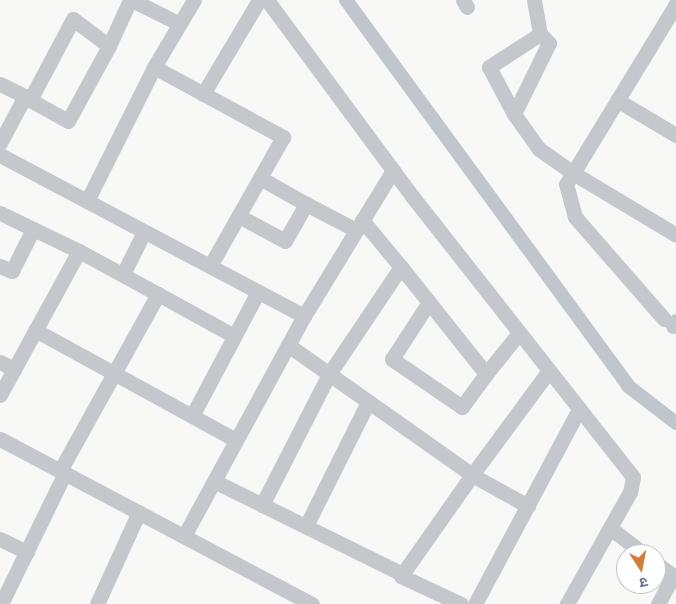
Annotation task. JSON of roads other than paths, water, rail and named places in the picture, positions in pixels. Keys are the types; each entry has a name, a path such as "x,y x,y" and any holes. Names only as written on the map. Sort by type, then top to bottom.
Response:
{"street":[{"path":"0,84 68,121 109,46 131,0 178,23"},
{"path":"87,201 154,68 178,23 194,0"},
{"path":"203,94 259,0"},
{"path":"267,0 518,334 633,477 630,492 567,604"},
{"path":"514,114 549,43 540,34 534,0"},
{"path":"671,322 575,217 566,184 676,4"},
{"path":"109,46 73,20 28,98 1,155 304,316"},
{"path":"540,34 488,68 514,114 539,149 676,235"},
{"path":"154,68 283,137 210,266"},
{"path":"617,100 676,135"},
{"path":"184,536 304,316 393,170"},
{"path":"260,178 306,204 359,225 401,267 486,374"},
{"path":"239,216 285,241 306,204"},
{"path":"0,213 123,274 234,336"},
{"path":"0,266 12,271 33,229"},
{"path":"123,274 144,232"},
{"path":"0,395 78,251"},
{"path":"262,505 329,374 401,267"},
{"path":"192,416 258,292"},
{"path":"1,604 63,472 114,372 158,294"},
{"path":"429,302 392,359 462,407 518,334"},
{"path":"35,330 236,440"},
{"path":"288,345 472,476 528,506"},
{"path":"0,362 14,369"},
{"path":"402,574 548,372"},
{"path":"306,526 368,402"},
{"path":"475,604 578,411"},
{"path":"0,439 312,604"},
{"path":"214,481 461,604"},
{"path":"97,604 139,512"},
{"path":"610,528 631,544"},
{"path":"0,539 27,552"},
{"path":"658,604 675,577"}],"waterway":[{"path":"346,0 628,386 676,423"}]}
